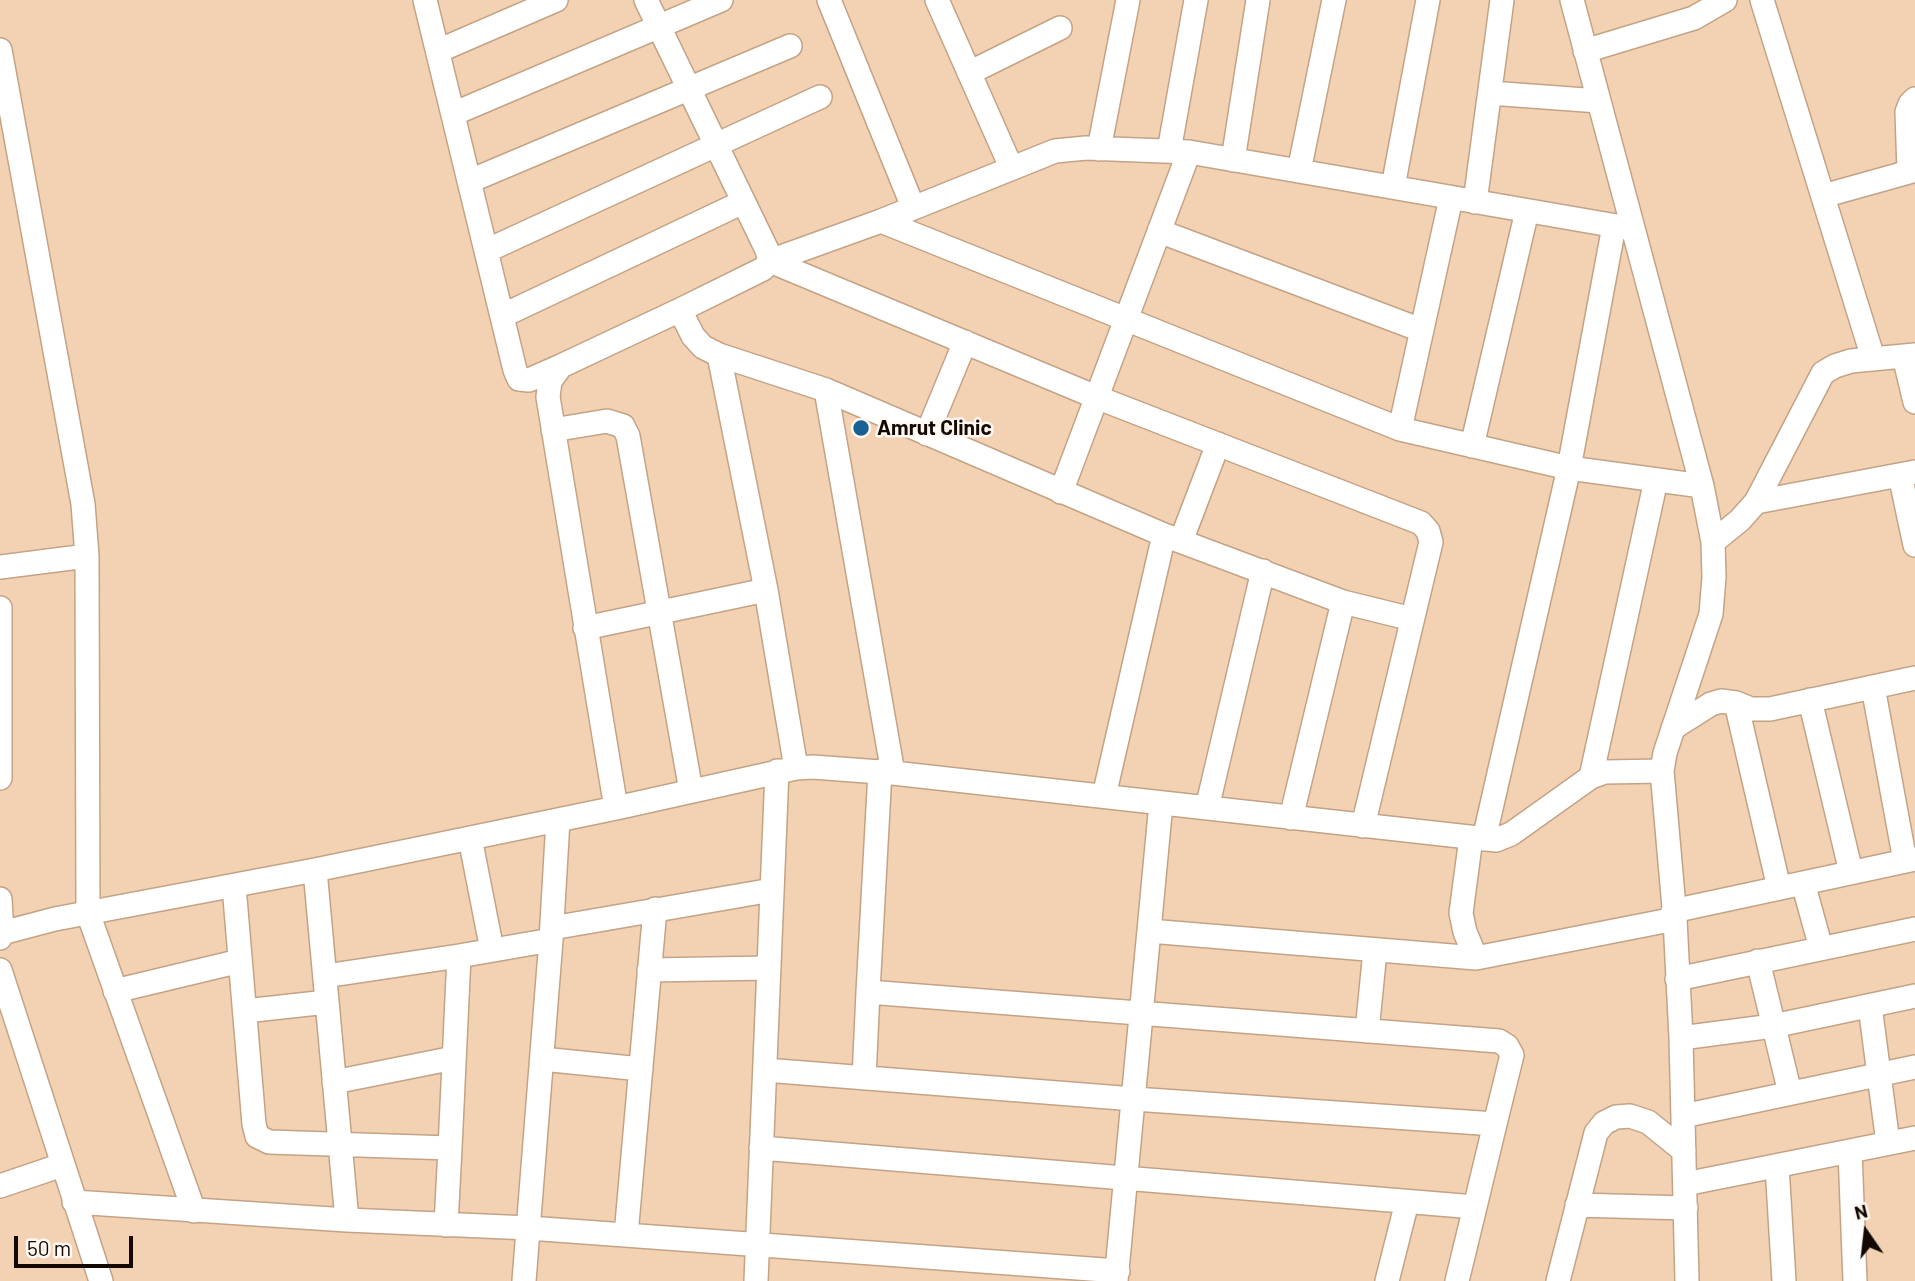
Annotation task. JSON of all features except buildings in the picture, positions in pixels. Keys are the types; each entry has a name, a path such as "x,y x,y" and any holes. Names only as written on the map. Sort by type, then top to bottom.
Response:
{"street":[{"path":"425,0 519,379 529,380 561,366 763,269 770,261 881,221 1011,167 1071,148 1179,152 1623,227"},
{"path":"438,51 556,0"},
{"path":"646,0 770,261"},
{"path":"453,114 721,0"},
{"path":"829,0 914,208"},
{"path":"937,0 1011,167"},
{"path":"1099,149 1128,0"},
{"path":"1060,492 1159,231 1179,152 1196,0"},
{"path":"1233,160 1258,0"},
{"path":"1299,171 1334,0"},
{"path":"1393,187 1428,0"},
{"path":"1475,202 1502,0"},
{"path":"1572,0 1599,101 1623,227 1702,486 1713,542 1711,614 1673,728 1662,771 1681,1038 1687,1281"},
{"path":"1585,51 1694,18 1725,0"},
{"path":"1762,0 1873,358"},
{"path":"969,73 1060,28"},
{"path":"470,181 790,46"},
{"path":"0,50 83,504 87,556 88,913 194,1211"},
{"path":"1490,93 1599,101"},
{"path":"486,250 820,97"},
{"path":"1823,196 1909,172 1911,165 1907,112 1915,99"},
{"path":"1399,429 1451,198"},
{"path":"502,316 743,202"},
{"path":"1472,446 1527,211"},
{"path":"881,221 1399,429 1569,468 1702,486"},
{"path":"1476,958 1465,932 1461,913 1569,468 1623,227"},
{"path":"1159,231 1422,330"},
{"path":"770,261 1096,397 1421,523 1428,531 1431,542 1363,826"},
{"path":"680,310 703,347 719,355 826,390 1060,492 1342,603 1412,619"},
{"path":"927,434 965,342"},
{"path":"719,355 766,590 787,769 772,890 755,1281"},
{"path":"1713,542 1740,520 1756,502 1823,373 1835,366 1873,358 1910,355 1915,402"},
{"path":"561,366 550,381 548,397 615,808"},
{"path":"826,390 887,772 868,992 864,1078"},
{"path":"553,430 607,421 623,426 628,436 691,791"},
{"path":"1104,796 1172,538 1218,444"},
{"path":"1756,502 1908,473 1915,545"},
{"path":"1591,777 1656,480"},
{"path":"0,567 87,556"},
{"path":"1207,808 1264,571"},
{"path":"585,628 766,590"},
{"path":"1291,818 1342,603"},
{"path":"0,608 0,778"},
{"path":"1673,728 1711,704 1721,701 1759,710 1915,678"},
{"path":"1149,931 1476,958 1910,860 1873,687"},
{"path":"1810,700 1851,872"},
{"path":"1735,703 1779,888"},
{"path":"0,899 1,935 88,913 558,820 787,769 813,767 887,772 1496,840 1511,834 1591,777 1605,772 1662,771"},
{"path":"74,1202 757,1243 1117,1276 1161,803"},
{"path":"524,1281 558,820"},
{"path":"470,838 492,950"},
{"path":"315,870 346,1220"},
{"path":"1803,883 1821,948"},
{"path":"234,886 257,1136 269,1142 450,1148"},
{"path":"325,976 492,950 655,909 772,890"},
{"path":"626,1235 655,909"},
{"path":"1677,979 1915,929"},
{"path":"1367,1031 1375,951"},
{"path":"446,1225 459,956"},
{"path":"115,991 240,961"},
{"path":"1758,961 1790,1094"},
{"path":"649,970 769,968"},
{"path":"1,978 101,1281"},
{"path":"868,992 1499,1041 1507,1045 1511,1055 1457,1281"},
{"path":"1681,1038 1773,1026 1915,996"},
{"path":"245,1011 327,1002"},
{"path":"1870,1006 1888,1143"},
{"path":"334,1082 454,1058"},
{"path":"542,1059 640,1069"},
{"path":"1683,1116 1915,1067"},
{"path":"765,1070 1495,1124"},
{"path":"1558,1281 1596,1133 1604,1123 1616,1117 1630,1116 1648,1122 1684,1151"},
{"path":"1685,1184 1915,1138"},
{"path":"761,1148 1475,1207"},
{"path":"1850,1151 1855,1281"},
{"path":"0,1186 62,1165"},
{"path":"1777,1166 1784,1281"},
{"path":"1387,1281 1406,1202"},
{"path":"1577,1205 1686,1208"}],"place":[{"name":"Amrut Clinic","path":"861,428"}]}
